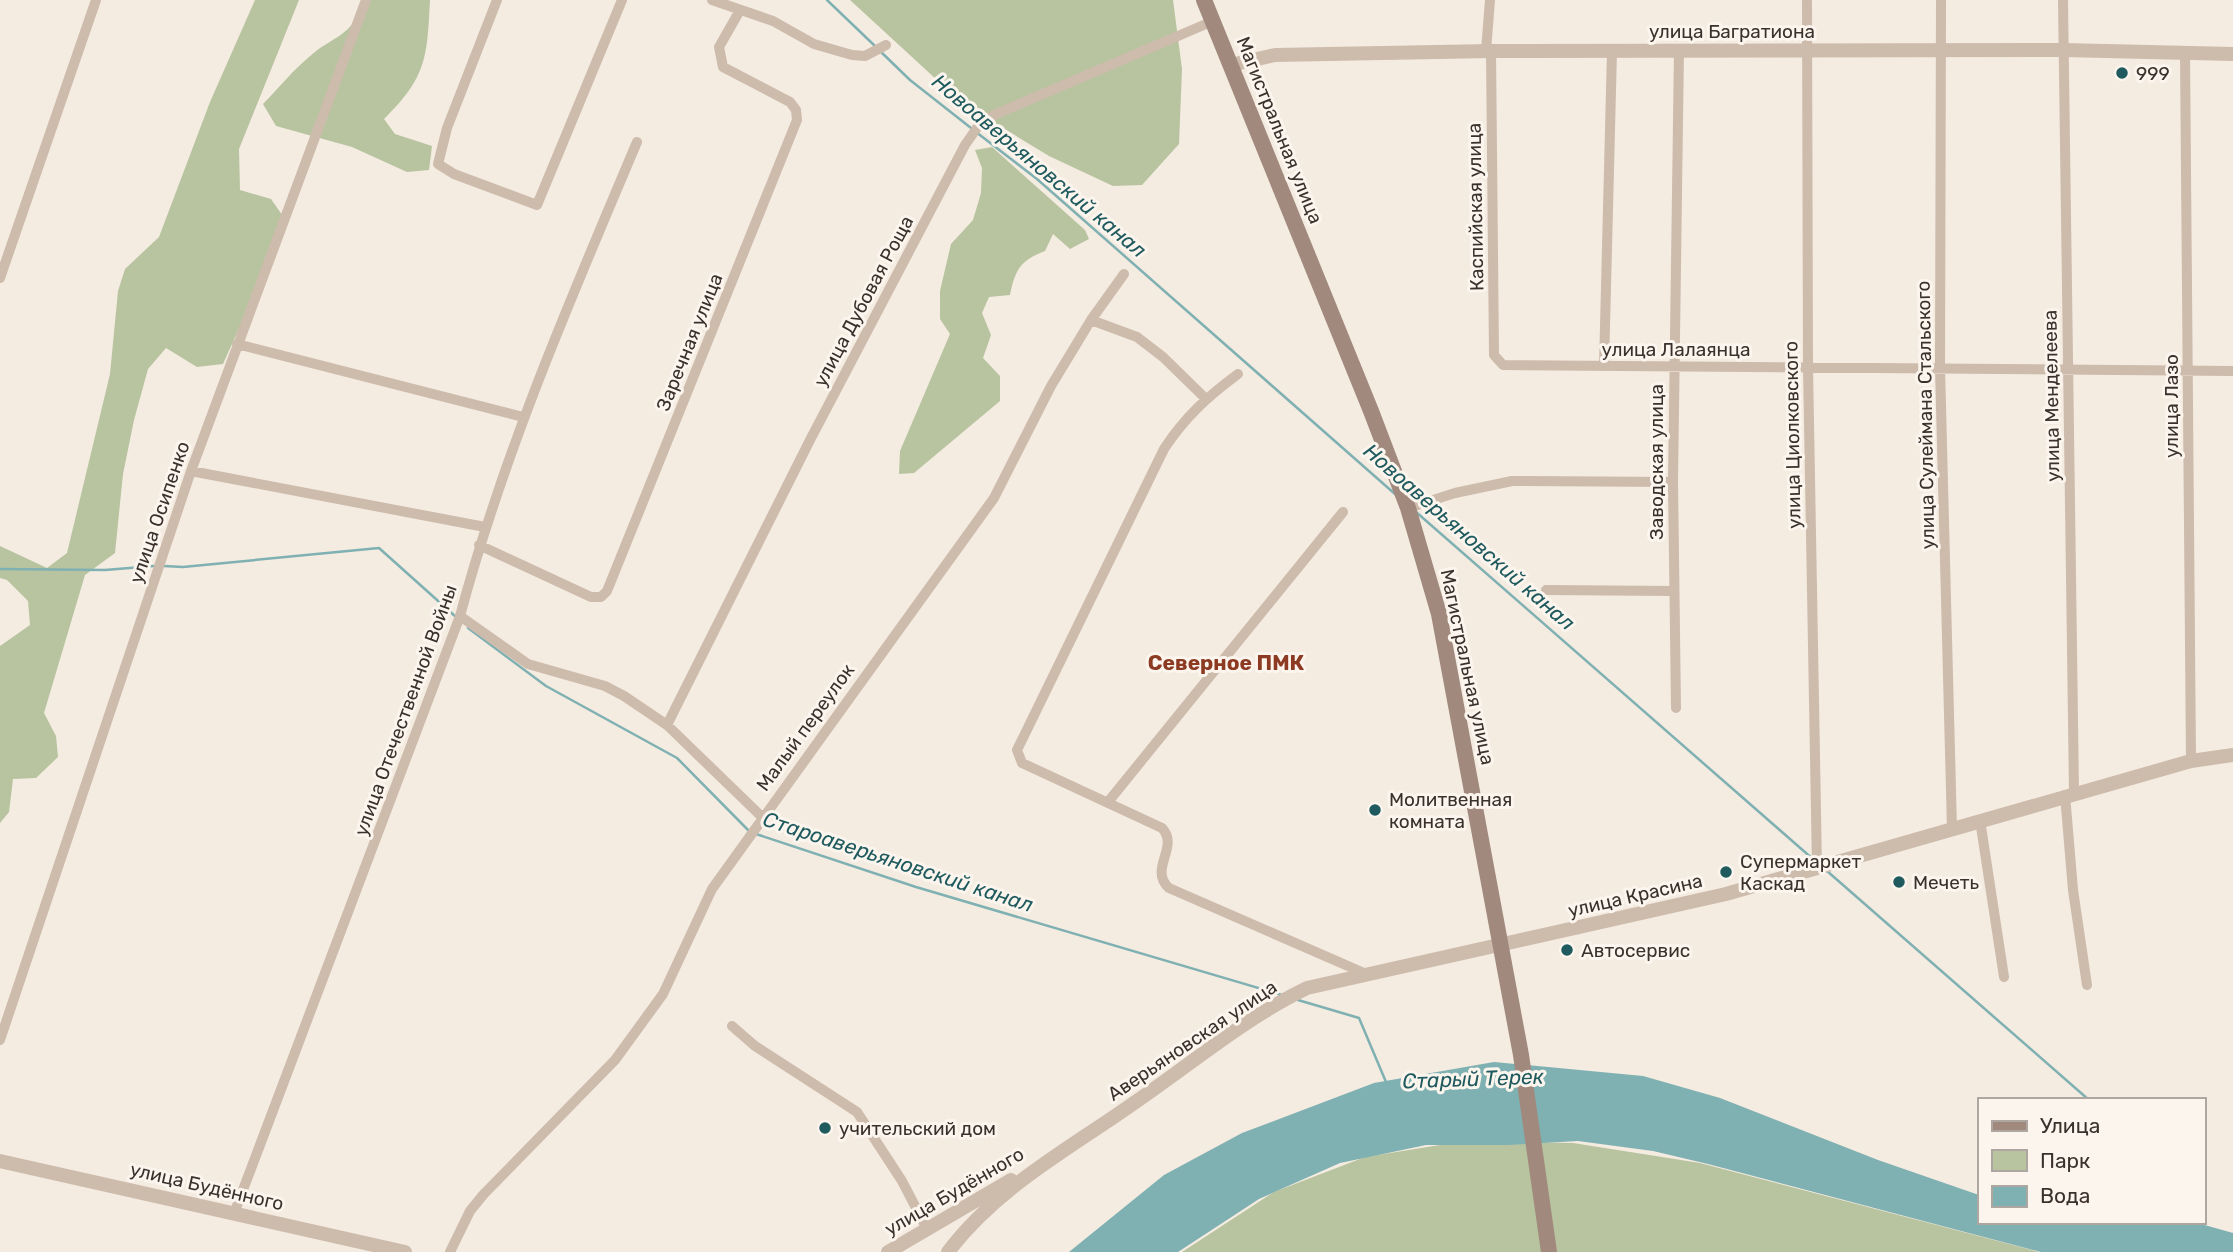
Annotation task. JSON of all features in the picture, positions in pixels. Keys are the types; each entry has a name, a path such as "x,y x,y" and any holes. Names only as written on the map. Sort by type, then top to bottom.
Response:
{"main road":[{"name":"Магистральная улица","path":"1204,0 1408,508 1439,614 1521,1055 1549,1252"}],"street":[{"path":"0,278 96,0"},
{"name":"улица Осипенко","path":"0,1040 191,471 366,0"},
{"path":"497,0 447,128 438,164 454,174 537,205 622,0"},
{"path":"712,0 739,12 773,21 814,44 852,55 865,56 886,45"},
{"name":"Каспийская улица","path":"1490,0 1494,355 1497,362"},
{"name":"улица Циолковского","path":"1807,0 1808,367 1817,868"},
{"name":"улица Сулеймана Стальского","path":"1941,0 1941,369 1952,829"},
{"name":"улица Менделеева","path":"2063,0 2070,794"},
{"name":"Заречная улица","path":"479,545 591,597 600,597 607,591 797,120 796,110 790,102 723,67 719,47 739,12"},
{"name":"улица Дубовая Роща","path":"667,725 810,440 965,145 979,125 994,115 1213,21"},
{"name":"Заводская улица","path":"1676,708 1673,482 1679,49"},
{"name":"улица Багратиона","path":"1231,65 1275,55 1489,51 2063,50 2233,54"},
{"path":"1604,366 1612,51"},
{"name":"улица Лазо","path":"2185,52 2191,761"},
{"name":"улица Отечественной Войны","path":"235,1211 460,616 479,545 523,417 636,142"},
{"name":"Малый переулок","path":"450,1252 470,1211 483,1195 615,1060 663,994 712,889 761,817 994,498 1051,386 1091,320 1124,274"},
{"path":"1091,320 1137,337 1163,357 1205,398"},
{"path":"237,344 523,417"},
{"name":"улица Лалаянца","path":"1497,362 1503,365 2233,371"},
{"path":"1238,374 1205,398 1184,419 1164,449 1017,750 1022,763 1162,828 1168,835 1169,842 1160,872 1162,882 1169,888 1364,973"},
{"path":"191,471 485,527"},
{"path":"1408,508 1454,493 1512,481 1673,482"},
{"path":"1108,802 1343,512"},
{"path":"1546,590 1674,591"},
{"path":"460,616 528,664 605,686 667,725 761,817"},
{"name":"улица Красина","path":"1500,945 1652,913 2191,761 2233,755"},
{"path":"2070,794 2073,890 2087,985"},
{"path":"1980,820 2004,977"},
{"name":"Аверьяновская улица","path":"948,1252 978,1219 1040,1164 1133,1104 1271,1005 1307,988 1364,973 1500,945"},
{"path":"732,1026 755,1046 857,1112 902,1181 927,1228"},
{"name":"улица Будённого","path":"0,1161 235,1211 405,1252"},
{"name":"улица Будённого","path":"888,1252 1040,1164"}],"green space":[{"path":"255,0 299,0 239,149 240,190 271,199 287,222 223,364 197,367 166,348 148,369 123,474 115,553 85,575 44,713 56,736 58,757 36,778 13,779 9,812 0,823 0,646 30,625 28,601 7,580 0,578 0,546 47,568 67,553 110,374 118,291 125,269 159,237 210,102"},
{"path":"363,0 430,0 428,37 417,78 384,119 395,134 432,146 429,170 407,172 352,147 276,126 263,104 303,62 348,29 354,22"},
{"path":"850,0 1173,0 1182,69 1179,144 1142,185 1113,186 1049,156 962,103"},
{"path":"992,147 1085,230 1089,239 1070,249 1053,234 1045,251 1030,258 1020,267 1010,295 989,297 982,313 991,335 983,358 1000,376 1000,401 914,473 899,474 900,451 950,334 940,319 940,291 951,244 973,220 981,193 982,168 975,150"},
{"path":"1465,1141 1573,1143 1700,1163 2040,1252 1182,1252 1274,1192 1365,1157"}],"water":[{"name":"Старый Терек","path":"1494,1062 1643,1076 1720,1098 1878,1160 1978,1195 1978,1224 2201,1224 2233,1233 2233,1252 2041,1252 1708,1164 1653,1151 1578,1141 1507,1145 1426,1145 1340,1163 1259,1199 1178,1252 1069,1252 1164,1175 1242,1133 1374,1083"}],"waterway":[{"name":"Новоаверьяновский канал","path":"827,0 875,46"},
{"name":"Новоаверьяновский канал","path":"880,51 910,80 971,128"},
{"name":"Новоаверьяновский канал","path":"976,132 1037,179 1395,494"},
{"name":"Новоаверьяновский канал","path":"1416,512 1814,860"},
{"name":"Староаверьяновский канал","path":"164,566 183,567 379,548 456,617"},
{"name":"Староаверьяновский канал","path":"0,569 105,570 154,566"},
{"name":"Староаверьяновский канал","path":"468,628 546,686 677,758 750,832"},
{"name":"Староаверьяновский канал","path":"756,834 916,887 1282,995"},
{"name":"Новоаверьяновский канал","path":"1827,871 2087,1098"},
{"name":"Староаверьяновский канал","path":"1298,1000 1359,1018 1386,1082"}],"place":[{"name":"999","path":"2122,73"},
{"name":"Молитвенная комната","path":"1375,810"},
{"name":"Супермаркет Каскад","path":"1726,872"},
{"name":"Мечеть","path":"1899,882"},
{"name":"Автосервис","path":"1567,950"},
{"name":"учительский дом","path":"825,1128"}],"district":[{"name":"Северное ПМК","path":"1226,663"}]}
